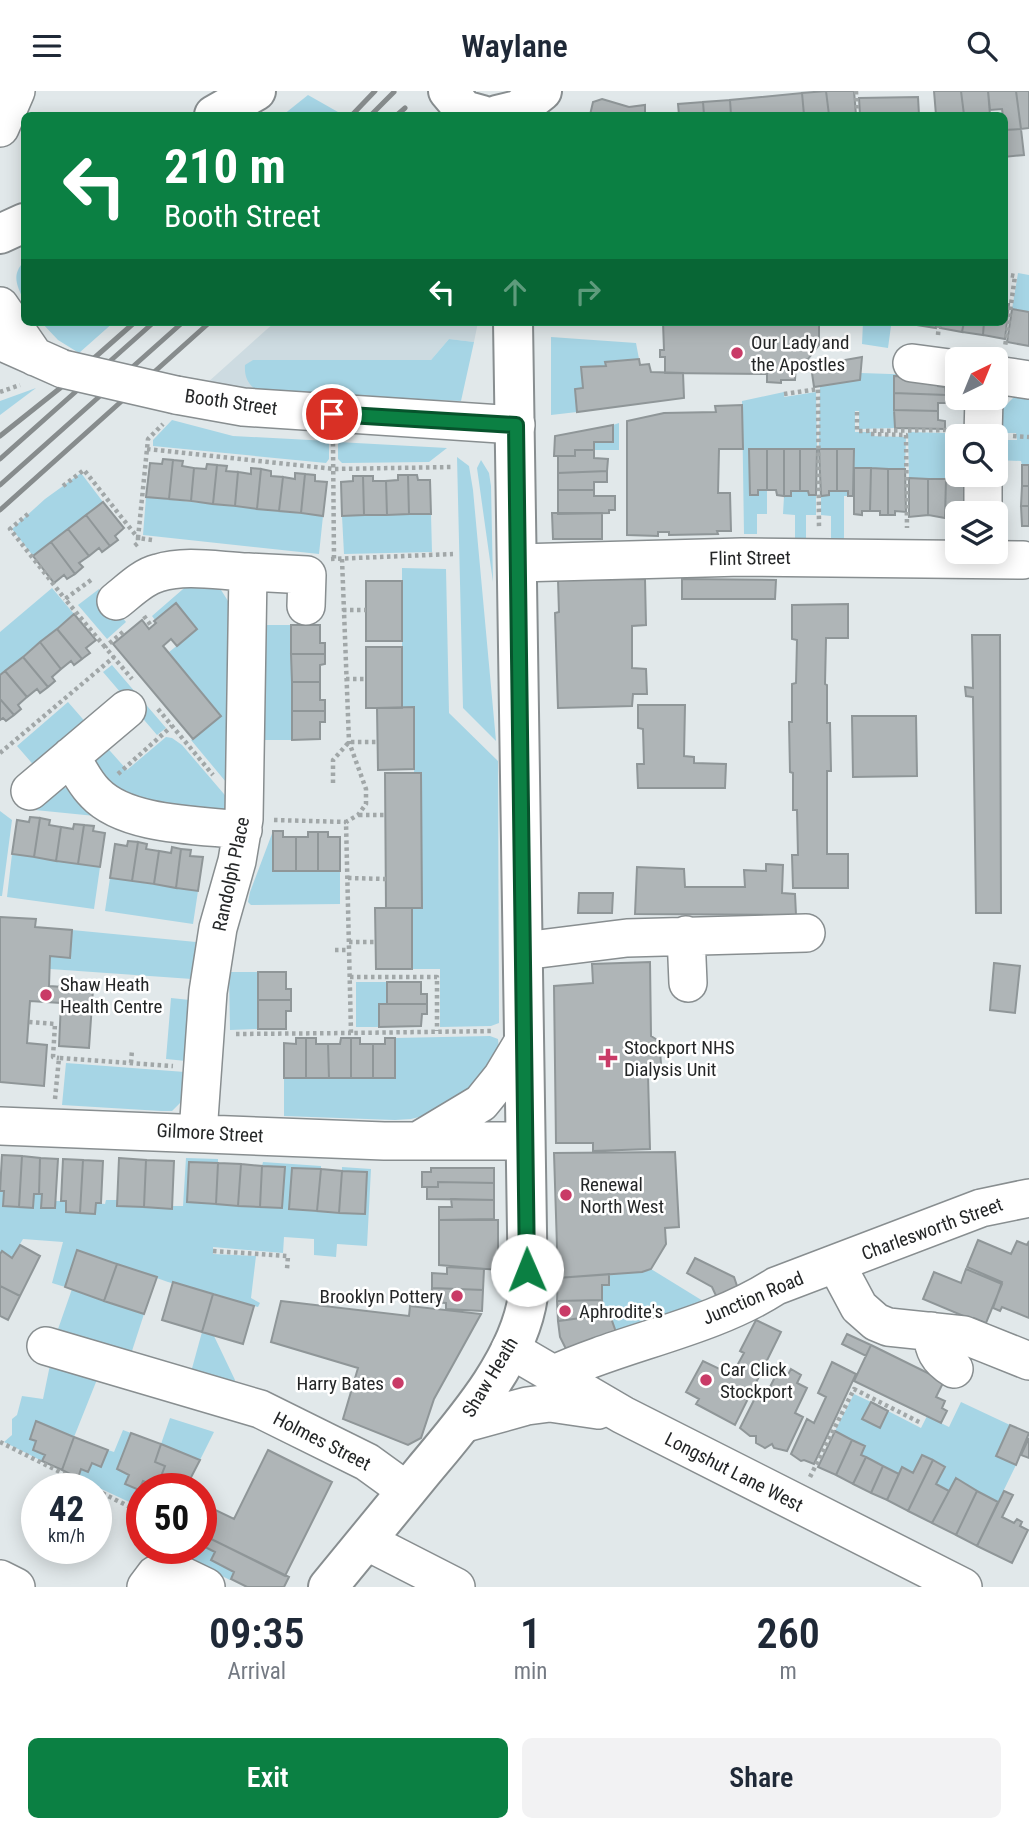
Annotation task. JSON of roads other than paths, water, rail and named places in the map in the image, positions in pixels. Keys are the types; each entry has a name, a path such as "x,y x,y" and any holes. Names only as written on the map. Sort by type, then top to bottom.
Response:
{"main road":[{"path":"219,112 256,91"},
{"path":"471,110 518,110 536,102"},
{"path":"0,234 21,224"},
{"name":"Shaw Heath","path":"328,1587 462,1424 510,1349 526,1312 528,1296 513,326"}],"street":[{"path":"0,128 16,91"},
{"path":"0,306 49,363"},
{"name":"Booth Street","path":"0,341 49,363 182,397 243,407 516,425"},
{"path":"912,363 945,367"},
{"name":"Flint Street","path":"517,563 742,557 945,556"},
{"name":"Flint Street","path":"1008,558 1023,560"},
{"path":"125,619 136,585 157,573 191,569 307,575 306,606"},
{"name":"Randolph Place","path":"198,1133 208,992 218,928 237,861 244,821 248,572"},
{"path":"30,791 139,699"},
{"path":"71,756 95,794 113,807 150,820 244,821"},
{"path":"523,951 686,935 806,933"},
{"path":"686,935 688,983"},
{"name":"Gilmore Street","path":"420,1140 481,1103 502,1077 523,1036"},
{"name":"Gilmore Street","path":"0,1126 384,1141 524,1141"},
{"name":"Charlesworth Street","path":"836,1264 981,1208 1029,1198"},
{"path":"836,1264 859,1307 866,1315 888,1327 964,1335 1029,1361"},
{"name":"Junction Road","path":"552,1375 583,1360 749,1303 776,1286 836,1264"},
{"path":"931,1331 935,1352 954,1369"},
{"name":"Holmes Street","path":"46,1346 260,1409 367,1462 407,1491"},
{"name":"Longshut Lane West","path":"510,1349 623,1415 963,1587"},
{"path":"462,1424 527,1406 550,1403 623,1415"},
{"path":"366,1541 456,1587"},
{"path":"146,1587 155,1575 179,1574 206,1587"},
{"path":"0,1579 16,1587"}],"railway":[{"path":"355,112 375,91"},
{"path":"374,112 394,92"},
{"path":"400,112 405,108"},
{"path":"0,436 130,326"},
{"path":"0,459 150,326"},
{"path":"0,485 179,326"},
{"path":"0,510 206,326"}],"place":[{"name":"Our Lady and the Apostles","path":"737,353"},
{"name":"Shaw Heath Health Centre","path":"46,995"},
{"name":"Stockport NHS Dialysis Unit","path":"608,1058"},
{"name":"Renewal North West","path":"566,1195"},
{"name":"Brooklyn Pottery","path":"457,1296"},
{"name":"Aphrodite's","path":"565,1311"},
{"name":"Car Click Stockport","path":"706,1380"},
{"name":"Harry Bates","path":"398,1383"}]}
